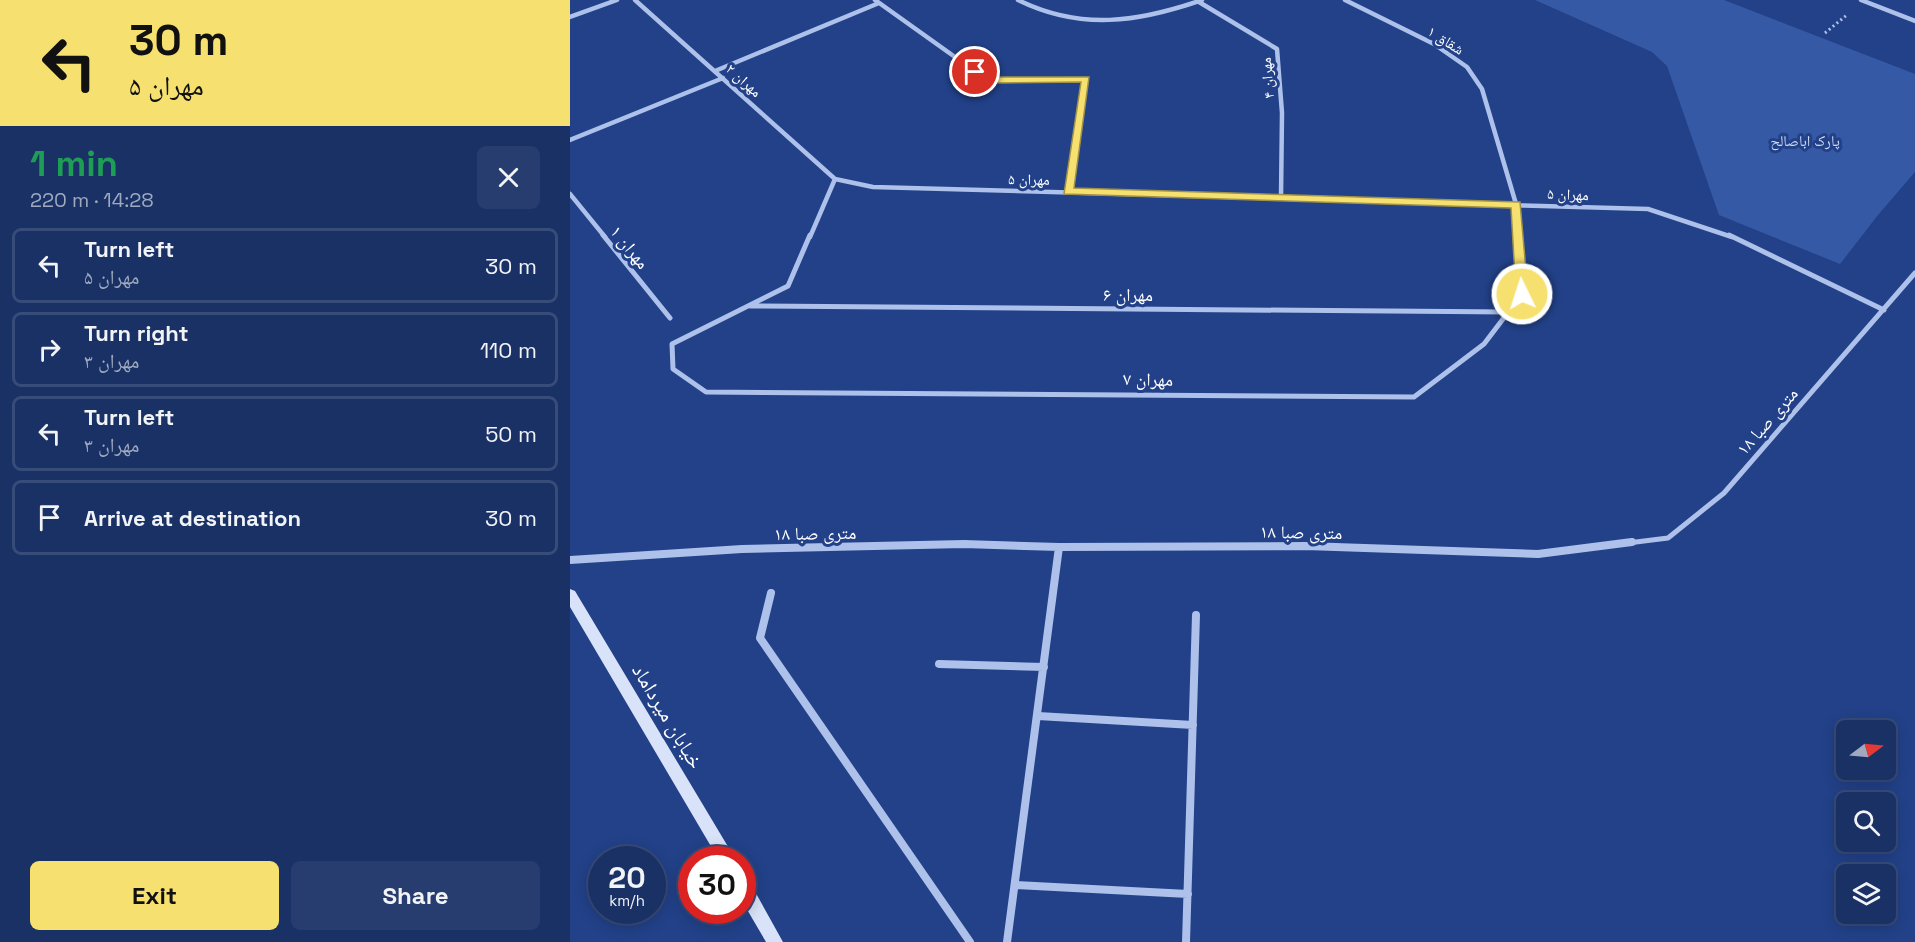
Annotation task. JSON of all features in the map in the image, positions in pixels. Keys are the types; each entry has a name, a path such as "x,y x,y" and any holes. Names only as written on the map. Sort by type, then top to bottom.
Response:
{"main road":[{"name":"خیابان میرداماد","path":"570,595 720,846"},
{"path":"756,909 775,942"}],"street":[{"path":"570,17 617,0"},
{"name":"مهران ۲","path":"635,0 836,178"},
{"path":"1018,0 1052,14 1087,21 1136,18 1172,11 1201,1"},
{"name":"شقاق ۱","path":"1345,0 1434,44 1467,67 1482,89 1516,204"},
{"path":"1862,0 1915,21"},
{"path":"715,71 877,1 975,72 998,80 1086,79 1068,192"},
{"name":"مهران ۴","path":"1201,1 1277,50 1282,113 1281,197"},
{"path":"570,141 723,78"},
{"path":"746,306 788,286 836,178"},
{"name":"مهران ۵","path":"836,178 873,187 1648,209 1728,235 1884,310"},
{"name":"مهران ۱","path":"570,194 670,318"},
{"name":"مهران ۷","path":"746,306 672,344 673,369 706,392 1414,397 1484,344 1522,294 1516,204"},
{"name":"متری صبا ۱۸","path":"570,561 742,549 964,544 1059,547 1305,546 1538,554 1668,538 1724,493 1915,273"},
{"name":"مهران ۶","path":"746,306 1508,312"},
{"path":"1007,942 1059,547"},
{"path":"771,593 760,638 970,942"},
{"path":"1186,942 1196,615"},
{"path":"939,664 1044,667"},
{"path":"1038,716 1193,725"},
{"path":"1015,885 1188,894"}],"path":[{"path":"1825,33 1862,0"}],"green space":[{"name":"پارک اباصالح","path":"1535,0 1724,0 1915,74 1915,172 1840,264 1719,215 1667,66 1652,52"}],"route":[{"path":"975,72 998,80 1086,79 1068,192 1516,204 1522,294"}]}
